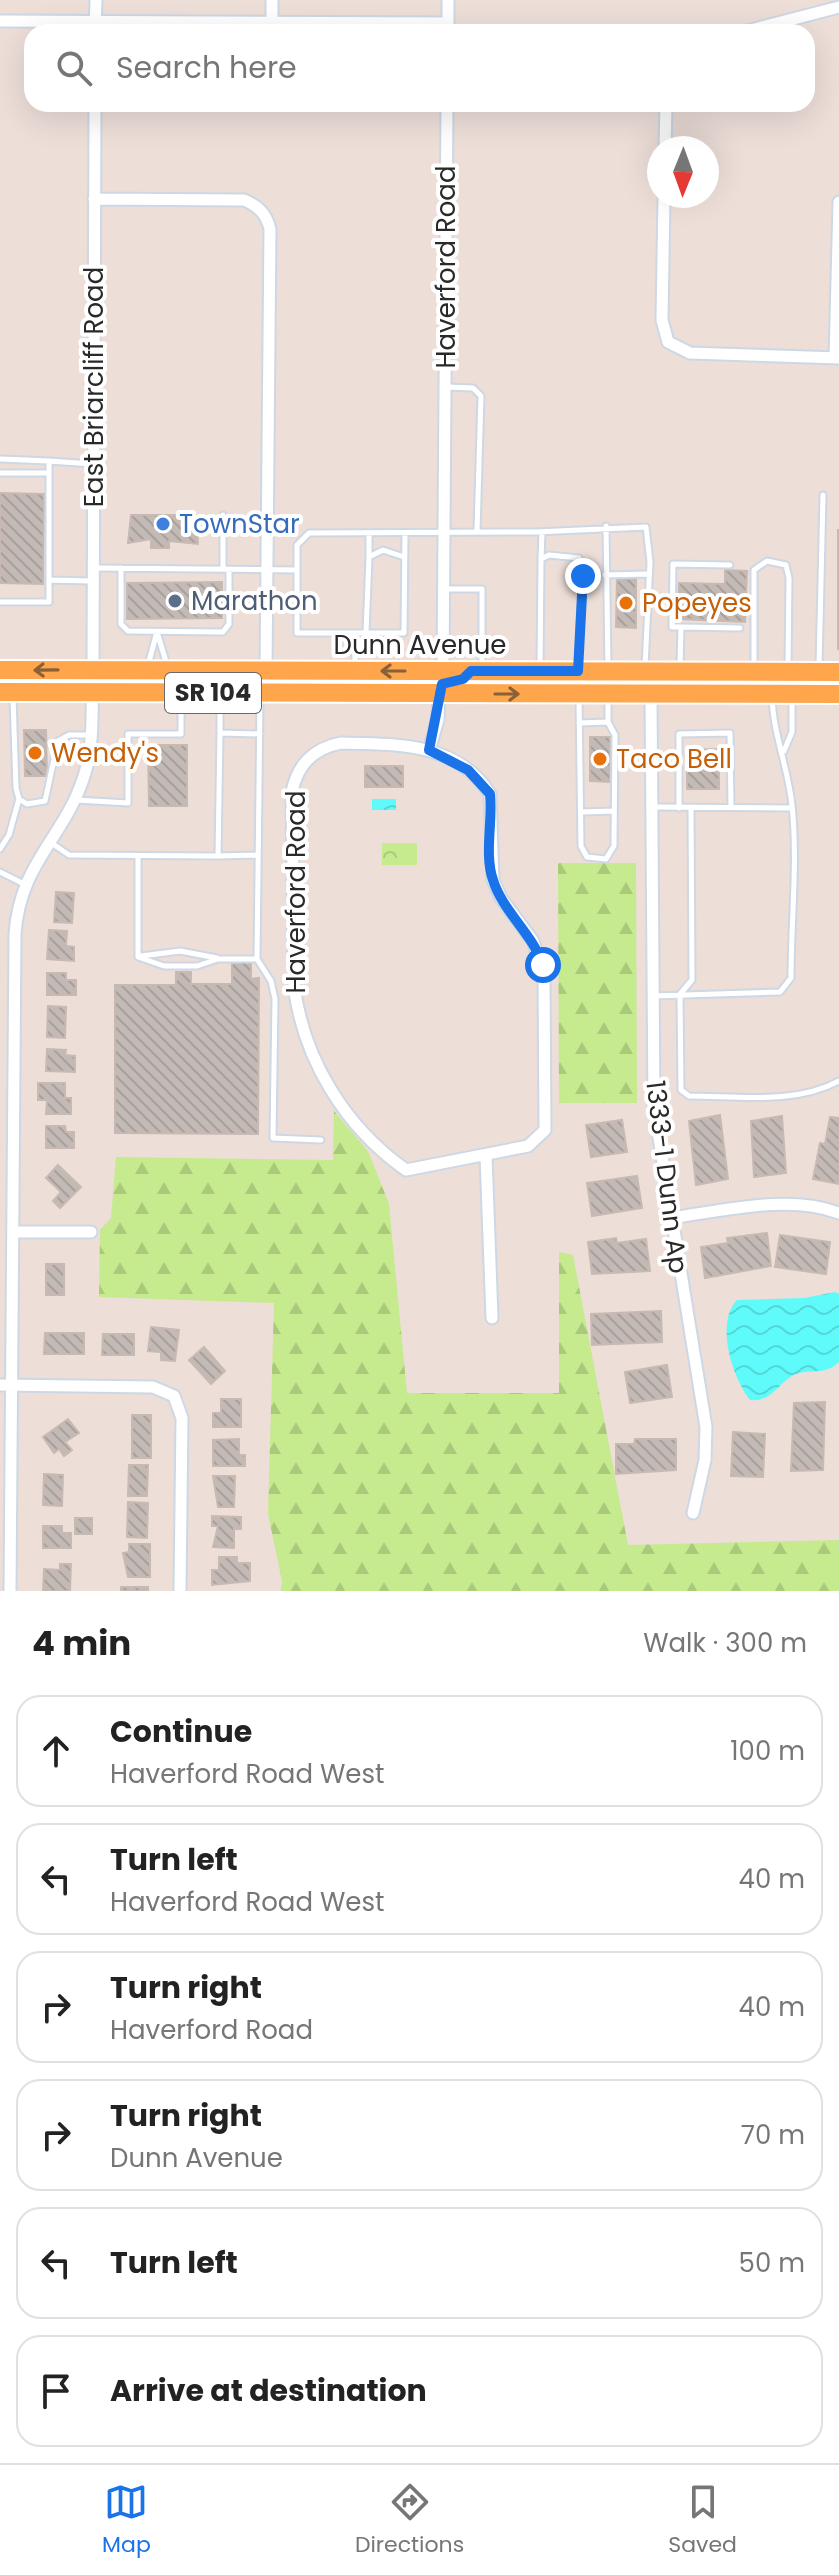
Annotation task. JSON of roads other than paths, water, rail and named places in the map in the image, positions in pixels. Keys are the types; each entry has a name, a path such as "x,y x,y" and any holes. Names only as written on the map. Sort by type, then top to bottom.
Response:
{"main road":[{"name":"Dunn Avenue","path":"0,670 839,672"},
{"path":"401,694 410,685 437,679 443,671"},
{"path":"439,694 442,684 463,679 476,671"},
{"path":"651,694 659,686 687,680 688,672"},
{"name":"Dunn Avenue","path":"7,692 839,694"}],"street":[{"path":"95,24 96,0"},
{"path":"272,0 272,23"},
{"path":"448,0 448,24"},
{"path":"774,24 839,7"},
{"path":"0,21 57,24"},
{"path":"213,24 307,24"},
{"name":"East Briarcliff Road","path":"24,884 75,799 85,773 89,735 93,669 95,112"},
{"name":"Haverford Road","path":"443,671 447,112"},
{"path":"665,136 666,112"},
{"path":"94,199 244,200 254,204 267,219 270,229 266,670"},
{"path":"664,208 662,320 668,342 690,353 837,358 839,202"},
{"path":"429,750 438,720 439,694"},
{"name":"1333-1 Dunn Ap","path":"651,694 654,1107 706,1427 705,1460 693,1513"},
{"name":"Haverford Road","path":"341,743 410,744 429,750 468,770 490,794 493,880 501,898 533,941 544,974 545,1130 528,1146 406,1170 392,1160 326,1085 305,1039 297,1009 292,924 292,792 300,768 309,757 341,743"},
{"path":"10,1591 6,1385 13,1232 15,934 24,884"},
{"path":"486,1156 492,1318"},
{"path":"670,1218 762,1206 795,1205 839,1213"},
{"path":"13,1232 91,1232"},
{"path":"6,1385 153,1387 174,1396 182,1418 180,1591"}],"lane":[{"path":"445,387 473,388 481,396 477,532"},
{"path":"0,459 94,464"},
{"path":"0,602 49,602 49,461"},
{"path":"0,473 49,473"},
{"path":"819,672 823,495"},
{"path":"121,568 121,624 128,631 223,632 229,624 223,515"},
{"path":"405,533 404,633 297,633 297,545 309,533 542,532 606,526 646,527 650,545 645,671"},
{"path":"606,526 608,671"},
{"path":"540,671 542,532"},
{"path":"366,633 369,533"},
{"path":"369,557 383,550 405,557"},
{"path":"541,559 549,555 579,558 583,576 578,671"},
{"path":"754,672 754,570 767,561 786,565 789,578 788,672"},
{"path":"730,565 673,564 672,627 740,628"},
{"path":"49,580 121,568 297,570"},
{"path":"605,575 647,574"},
{"path":"444,589 482,589 476,671"},
{"path":"681,627 688,672"},
{"path":"148,670 148,655 157,632"},
{"path":"157,632 168,670"},
{"path":"355,633 355,670"},
{"path":"0,849 9,835 19,799 7,692"},
{"path":"75,799 93,803 128,803 128,734 181,734 181,693"},
{"path":"218,856 220,693"},
{"path":"260,693 257,959 271,981 275,999 273,1138 321,1140"},
{"path":"579,693 583,852 596,860 606,859 614,846 615,735 608,722 608,693"},
{"path":"652,996 780,992 791,978 792,808 784,752 774,733 772,694"},
{"path":"784,752 792,732 792,694"},
{"path":"579,723 608,722"},
{"path":"220,733 260,734"},
{"path":"679,808 679,734 730,733 731,808"},
{"path":"19,799 35,805 45,801 55,745 69,735 89,735"},
{"path":"652,807 792,808"},
{"path":"691,808 692,980 680,994 681,1090 689,1096 809,1094 839,1081"},
{"path":"581,812 614,811"},
{"path":"50,842 69,855 258,855"},
{"path":"138,856 138,957"},
{"path":"0,872 24,884"},
{"path":"138,957 180,951 218,959 257,959"},
{"path":"138,957 164,966 197,966 218,959"}],"water":[{"path":"372,799 396,799 396,810 372,810"},
{"path":"835,1292 839,1294 839,1362 828,1369 798,1373 768,1396 750,1400 737,1378 728,1350 727,1322 737,1300 804,1298"}],"place":[{"name":"TownStar","path":"163,524"},
{"name":"Marathon","path":"175,601"},
{"name":"Popeyes","path":"626,603"},
{"name":"Wendy's","path":"35,753"},
{"name":"Taco Bell","path":"600,759"}]}
